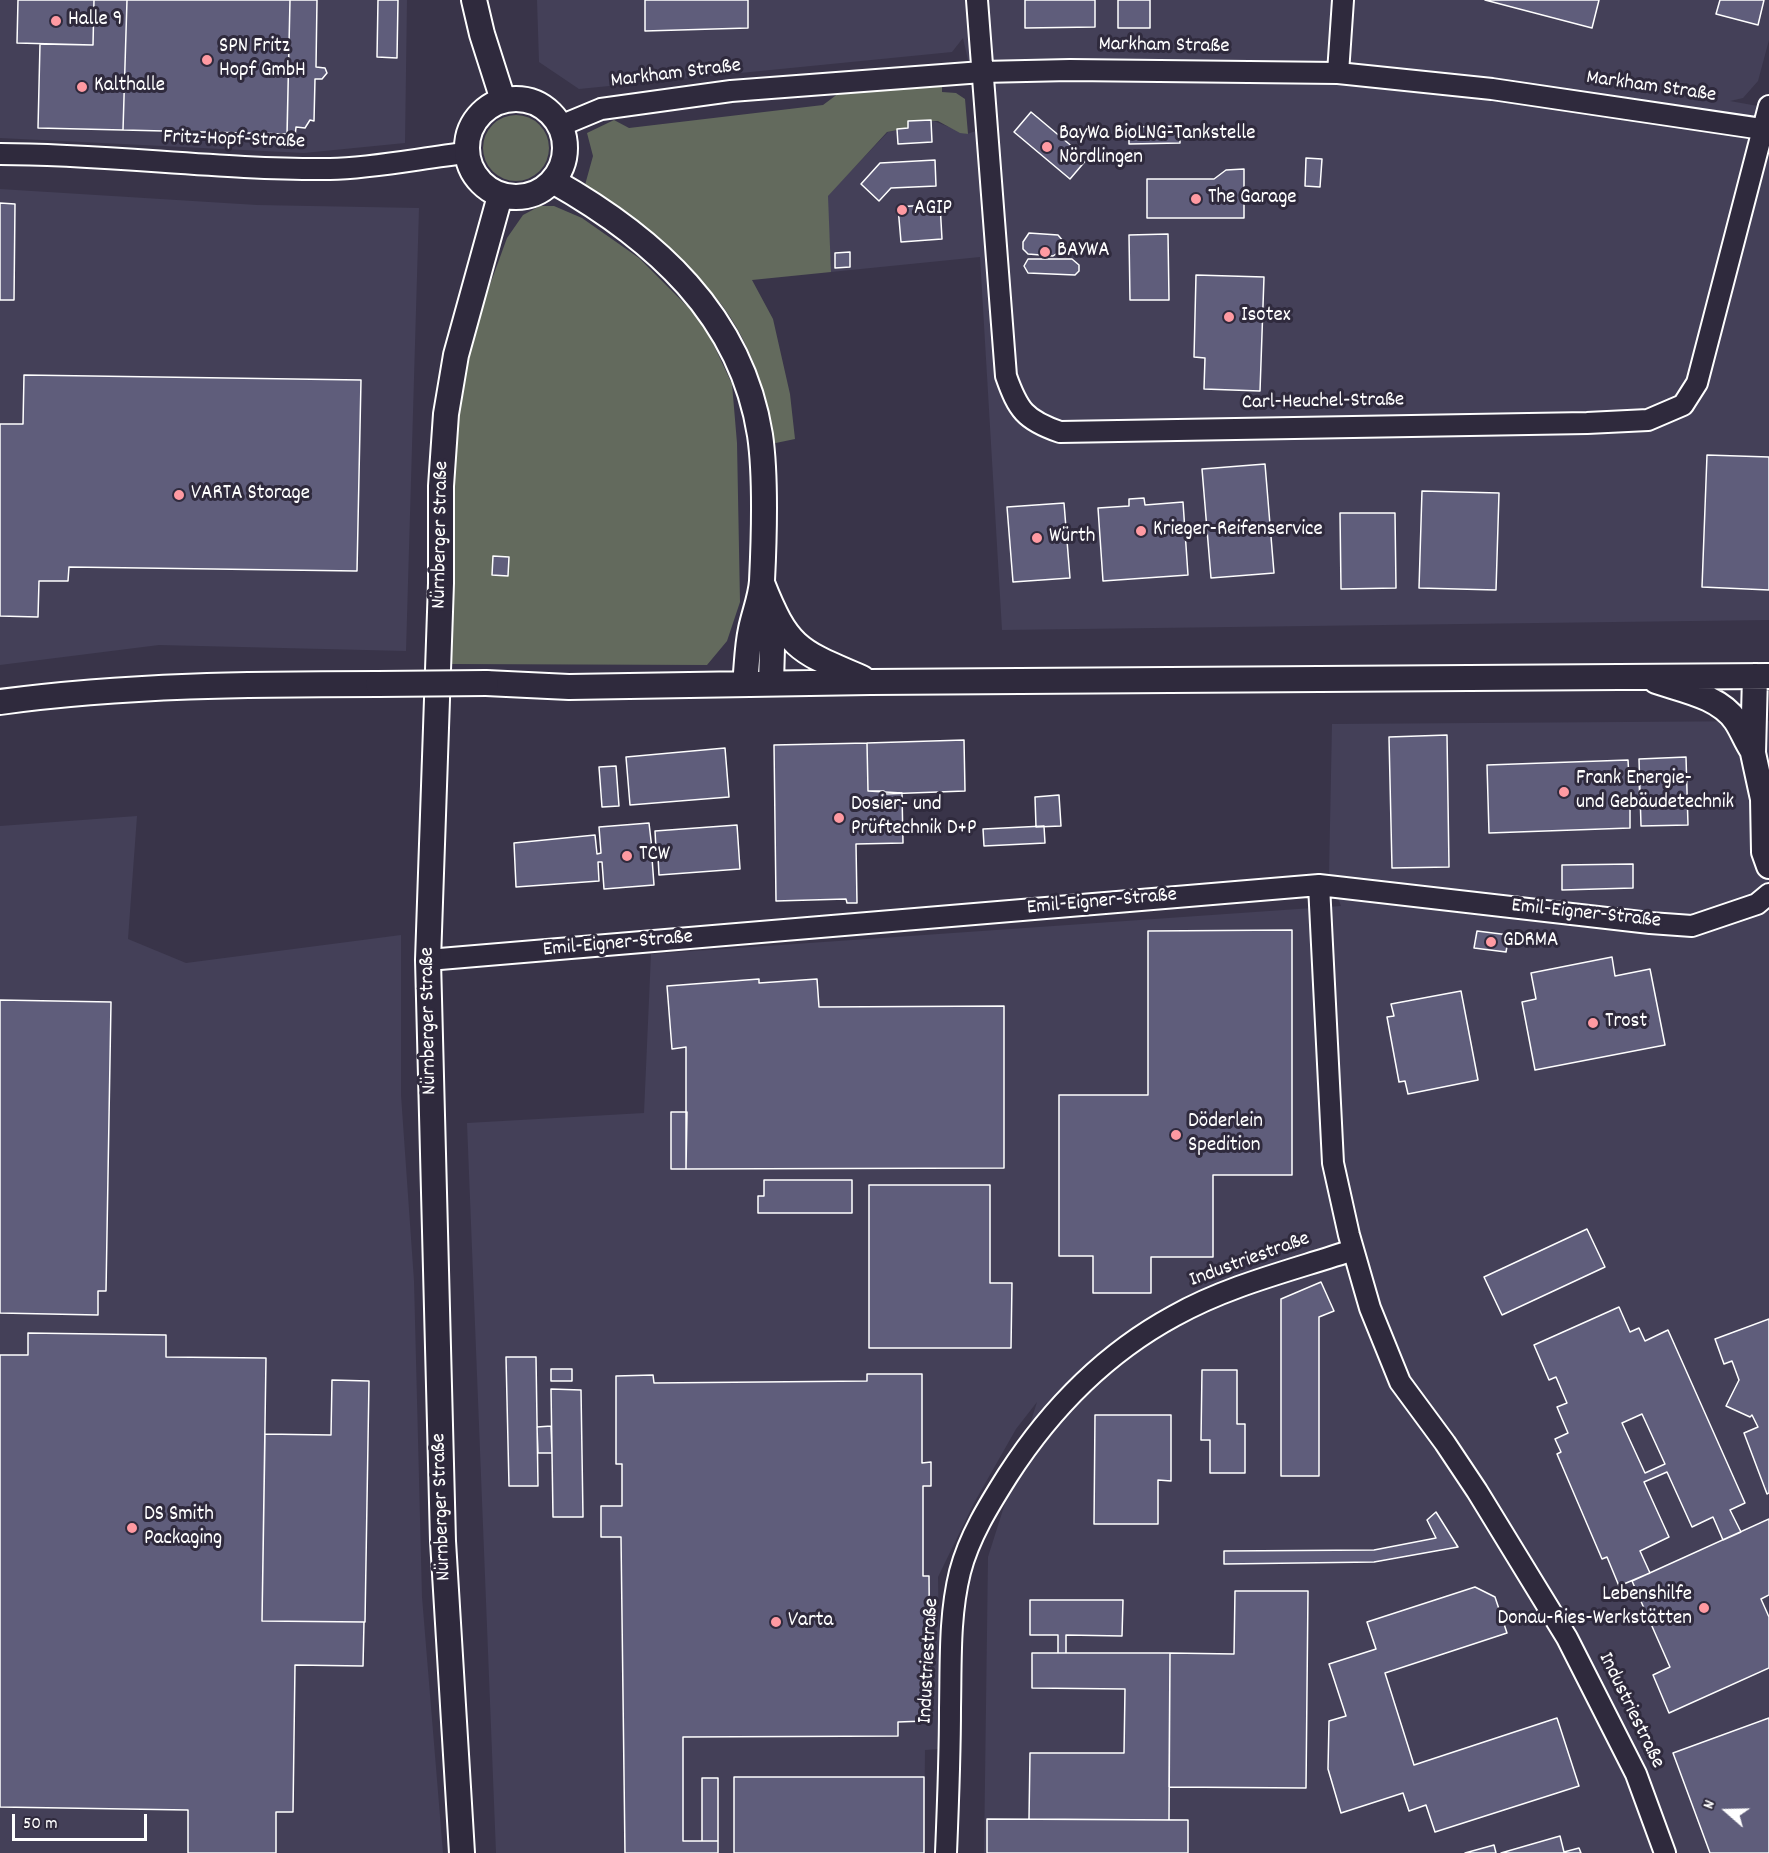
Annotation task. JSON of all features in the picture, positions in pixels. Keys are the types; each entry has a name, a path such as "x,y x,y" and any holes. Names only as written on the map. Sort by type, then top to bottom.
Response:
{"main road":[{"path":"474,0 502,100"},
{"path":"519,99 536,103 550,112 560,126 565,154 561,168 553,181 542,190 529,196 514,198 500,196 477,179 469,167 466,153 468,136 475,120 487,108 502,100 519,99"},
{"path":"553,181 603,212 681,275 713,315 729,342 750,394 760,436 762,583 750,632 745,684"},
{"name":"Nürnberger Straße","path":"462,1853 443,1541 428,960 441,583 441,486 446,414 456,355 500,196"},
{"path":"762,583 783,630 798,647 870,681"},
{"path":"771,682 773,611"},
{"path":"1640,675 1710,700 1725,708 1761,759"},
{"path":"0,702 59,694 159,687 486,683 569,687 870,681 1762,676 1761,759 1764,852 1769,866"}],"street":[{"name":"Carl-Heuchel-Straße","path":"977,0 1006,376 1015,403 1034,423 1060,432 1587,423 1647,420 1683,405 1697,383 1766,129 1769,106"},
{"path":"1338,73 1343,0"},
{"name":"Markham Straße","path":"560,126 601,109 731,91 982,72 1070,70 1338,73 1492,89 1766,129"},
{"name":"Fritz-Hopf-Straße","path":"0,154 94,157 235,168 333,169 466,153"},
{"name":"Emil-Eigner-Straße","path":"428,960 1319,885 1692,926 1757,904 1769,894"},
{"name":"Industriestraße","path":"1319,885 1333,1163 1353,1250 1370,1308 1400,1382 1477,1491 1567,1638 1636,1774 1665,1853"},
{"name":"Industriestraße","path":"946,1853 951,1631 960,1572 971,1539 990,1502 1025,1448 1067,1398 1116,1353 1174,1315 1229,1291 1353,1250"}],"shaded area":[{"path":"0,0 407,0 405,143 304,153 0,138"},
{"path":"537,0 1769,0 1769,40 1758,81 1743,98 1730,101 1769,108 1769,620 1002,630 980,257 831,272 827,196 888,132 908,128 908,121 931,120 967,134 979,130 978,104 963,38 952,52 579,89 539,62"},
{"path":"0,189 257,205 419,208 406,651 159,645 0,665"},
{"path":"1769,721 1769,1853 984,1853 988,1557 1037,1402 1016,1429 974,1503 938,1577 941,1749 925,1750 924,1853 496,1853 467,1123 644,1113 651,954 1341,906 1329,875 1332,724"},
{"path":"137,816 128,939 186,963 401,935 401,1095 414,1281 422,1597 443,1853 0,1853 0,826"}],"green space":[{"path":"942,86 942,92 956,93 965,99 968,134 960,133 938,121 908,121 908,128 887,132 828,196 831,272 752,280 773,319 790,394 795,439 771,444 764,395 757,371 736,327 723,306 689,269 585,185 593,156 587,133 614,120 629,128 823,105 839,93"},
{"path":"509,115 523,115 535,120 544,129 549,148 547,161 540,172 523,181 509,181 497,176 488,167 483,155 483,141 488,129 497,120"},
{"path":"540,206 554,206 582,218 639,258 703,322 732,384 737,443 740,602 727,641 707,665 450,664 448,485 465,353 507,238 523,215"}],"building":[{"name":"Halle 9","path":"18,0 94,0 93,45 17,43"},
{"name":"Kalthalle","path":"94,0 127,0 123,130 38,128 40,44 93,45"},
{"name":"SPN Fritz Hopf GmbH","path":"127,0 290,0 287,134 123,130"},
{"path":"290,0 317,0 316,67 325,68 327,73 322,79 315,79 314,121 310,120 305,128 296,127 295,137 287,137"},
{"path":"378,0 398,0 397,58 377,57"},
{"path":"645,0 748,0 748,28 645,31"},
{"path":"1025,0 1095,0 1095,27 1025,28"},
{"path":"1118,0 1150,0 1150,28 1118,28"},
{"path":"1485,0 1599,0 1592,28"},
{"path":"1720,0 1764,0 1758,25 1716,14"},
{"path":"1031,112 1087,159 1070,179 1014,132"},
{"path":"931,120 932,142 898,144 897,129 908,128 908,121"},
{"path":"1180,126 1180,143 1129,144 1129,127"},
{"path":"1306,158 1322,159 1320,187 1305,186"},
{"path":"935,160 936,186 891,188 879,201 861,184 880,163"},
{"name":"The Garage","path":"1244,169 1244,218 1147,218 1147,179 1214,179 1226,170"},
{"path":"0,203 15,204 14,300 0,300"},
{"path":"940,204 942,239 901,242 898,207"},
{"path":"1029,233 1058,235 1063,241 1063,249 1053,256 1028,254 1023,249 1023,242"},
{"path":"1168,234 1169,300 1130,300 1129,235"},
{"path":"850,252 850,267 835,268 835,253"},
{"path":"1028,259 1072,259 1079,265 1079,271 1075,275 1028,273 1024,266"},
{"name":"Isotex","path":"1196,275 1264,277 1260,391 1204,389 1205,358 1194,357"},
{"name":"VARTA Storage","path":"24,375 361,380 357,571 69,567 68,581 39,581 38,617 0,616 0,424 23,424"},
{"path":"1707,455 1769,457 1769,590 1702,587"},
{"path":"1265,464 1274,573 1211,578 1202,469"},
{"path":"1422,491 1499,493 1496,590 1419,588"},
{"path":"1144,498 1145,505 1183,502 1188,575 1103,581 1098,508 1129,506 1129,499"},
{"path":"1064,503 1070,578 1013,582 1007,507"},
{"path":"1340,513 1395,513 1396,588 1341,589"},
{"path":"493,556 509,557 508,576 492,575"},
{"path":"1447,735 1449,867 1392,868 1389,737"},
{"path":"964,740 965,791 884,794 884,791 868,791 867,743"},
{"name":"Dosier- und Prüftechnik D+P","path":"867,743 868,791 902,793 903,843 856,844 857,903 847,903 846,899 776,901 774,745"},
{"path":"725,748 729,797 630,805 626,757"},
{"name":"Frank Energie- und Gebäudetechnik","path":"1686,757 1688,825 1641,826 1639,759"},
{"name":"Frank Energie- und Gebäudetechnik","path":"1628,760 1629,778 1639,778 1640,805 1630,806 1630,828 1489,833 1487,765"},
{"path":"616,766 619,806 602,807 599,767"},
{"path":"1059,795 1061,826 1036,827 1035,797"},
{"name":"TCW","path":"649,823 652,849 656,849 655,831 737,825 740,869 659,875 658,857 652,858 654,885 604,889 602,862 598,862 599,881 516,887 514,843 595,835 597,854 601,853 599,827"},
{"path":"1044,826 1045,843 984,846 983,829"},
{"path":"1633,864 1633,888 1562,890 1562,865"},
{"name":"Döderlein Spedition","path":"1292,930 1292,1175 1213,1175 1213,1257 1151,1257 1151,1293 1093,1293 1093,1256 1059,1256 1059,1095 1148,1095 1148,931"},
{"name":"GDRMA","path":"1477,931 1509,935 1506,952 1474,948"},
{"name":"Trost","path":"1612,957 1615,976 1650,969 1665,1045 1535,1070 1522,1002 1536,999 1531,973"},
{"path":"759,979 759,983 817,979 819,1007 1004,1006 1004,1168 686,1169 686,1047 672,1049 667,986"},
{"path":"1461,991 1478,1080 1408,1094 1405,1081 1399,1082 1387,1017 1394,1016 1391,1004"},
{"path":"0,1000 111,1002 106,1291 98,1291 98,1315 0,1313"},
{"path":"671,1112 687,1112 686,1169 671,1169"},
{"path":"764,1180 852,1180 852,1213 758,1213 758,1196 764,1196"},
{"path":"869,1185 990,1185 990,1283 1012,1283 1011,1348 869,1348"},
{"path":"1587,1229 1605,1267 1502,1315 1484,1277"},
{"path":"1321,1282 1334,1311 1319,1317 1319,1476 1281,1476 1281,1299"},
{"path":"1619,1307 1630,1332 1639,1328 1645,1341 1668,1330 1745,1503 1730,1510 1741,1532 1723,1540 1713,1517 1692,1527 1667,1472 1644,1482 1669,1537 1640,1551 1650,1573 1619,1586 1607,1557 1602,1559 1557,1454 1561,1452 1555,1439 1568,1433 1557,1407 1567,1403 1556,1377 1549,1380 1534,1345","holes":["1642,1414 1665,1464 1645,1473 1622,1423"]},
{"path":"1769,1319 1769,1493 1767,1494 1744,1433 1758,1427 1752,1415 1750,1417 1726,1406 1739,1380 1732,1361 1724,1364 1715,1339"},
{"name":"DS Smith Packaging","path":"28,1333 166,1335 166,1357 266,1358 262,1621 364,1622 363,1666 295,1665 293,1812 276,1812 276,1853 188,1853 188,1810 0,1807 0,1355 28,1355"},
{"path":"506,1357 536,1357 538,1486 509,1486"},
{"path":"551,1369 572,1369 572,1381 551,1381"},
{"path":"1202,1370 1237,1370 1237,1424 1245,1424 1245,1473 1210,1473 1210,1440 1201,1440"},
{"name":"Varta","path":"867,1374 922,1374 922,1463 931,1462 931,1486 923,1486 923,1576 929,1576 930,1690 925,1690 925,1721 898,1722 898,1736 683,1737 683,1841 718,1841 718,1853 625,1853 621,1537 601,1537 601,1506 622,1506 622,1464 616,1464 616,1376 653,1375 654,1383 867,1381"},
{"name":"DS Smith Packaging","path":"332,1380 369,1381 365,1622 262,1621 265,1434 331,1435"},
{"path":"551,1389 581,1390 583,1517 553,1517"},
{"path":"1095,1415 1171,1415 1171,1481 1158,1480 1158,1524 1094,1524"},
{"path":"551,1426 552,1453 538,1453 537,1427"},
{"path":"1436,1512 1458,1547 1374,1562 1224,1564 1224,1551 1374,1550 1436,1538 1427,1520"},
{"name":"Lebenshilfe Donau-Ries-Werkstätten","path":"1769,1519 1769,1595 1761,1599 1769,1617 1769,1668 1669,1713 1653,1675 1670,1667 1632,1581"},
{"path":"1475,1587 1495,1597 1507,1633 1385,1673 1414,1765 1557,1718 1579,1786 1435,1832 1426,1805 1409,1811 1403,1793 1341,1813 1328,1769 1329,1721 1346,1716 1329,1664 1376,1649 1367,1622"},
{"path":"1235,1591 1308,1591 1306,1788 1169,1787 1170,1653 1234,1654"},
{"path":"1030,1600 1123,1600 1122,1636 1066,1635 1066,1653 1058,1653 1058,1635 1030,1635"},
{"path":"1032,1653 1170,1653 1169,1820 1029,1819 1030,1753 1124,1753 1125,1689 1032,1688"},
{"path":"1769,1718 1769,1853 1710,1853 1673,1753"},
{"path":"734,1777 924,1777 924,1853 734,1853"},
{"path":"702,1778 718,1778 718,1841 702,1841"},
{"path":"987,1819 1188,1820 1188,1853 987,1853"},
{"path":"1560,1836 1564,1852 1579,1848 1581,1853 1501,1853"},
{"path":"1494,1845 1496,1853 1465,1853"}],"place":[{"name":"Halle 9","path":"56,21"},
{"name":"SPN Fritz Hopf GmbH","path":"207,60"},
{"name":"Kalthalle","path":"82,87"},
{"name":"BayWa BioLNG-Tankstelle Nördlingen","path":"1047,147"},
{"name":"The Garage","path":"1196,199"},
{"name":"AGIP","path":"902,210"},
{"name":"BAYWA","path":"1045,252"},
{"name":"Isotex","path":"1229,317"},
{"name":"VARTA Storage","path":"179,495"},
{"name":"Krieger-Reifenservice","path":"1141,531"},
{"name":"Würth","path":"1037,538"},
{"name":"Frank Energie- und Gebäudetechnik","path":"1564,792"},
{"name":"Dosier- und Prüftechnik D+P","path":"839,818"},
{"name":"TCW","path":"627,856"},
{"name":"GDRMA","path":"1491,942"},
{"name":"Trost","path":"1593,1023"},
{"name":"Döderlein Spedition","path":"1176,1135"},
{"name":"DS Smith Packaging","path":"132,1528"},
{"name":"Lebenshilfe Donau-Ries-Werkstätten","path":"1704,1608"},
{"name":"Varta","path":"776,1622"}]}
